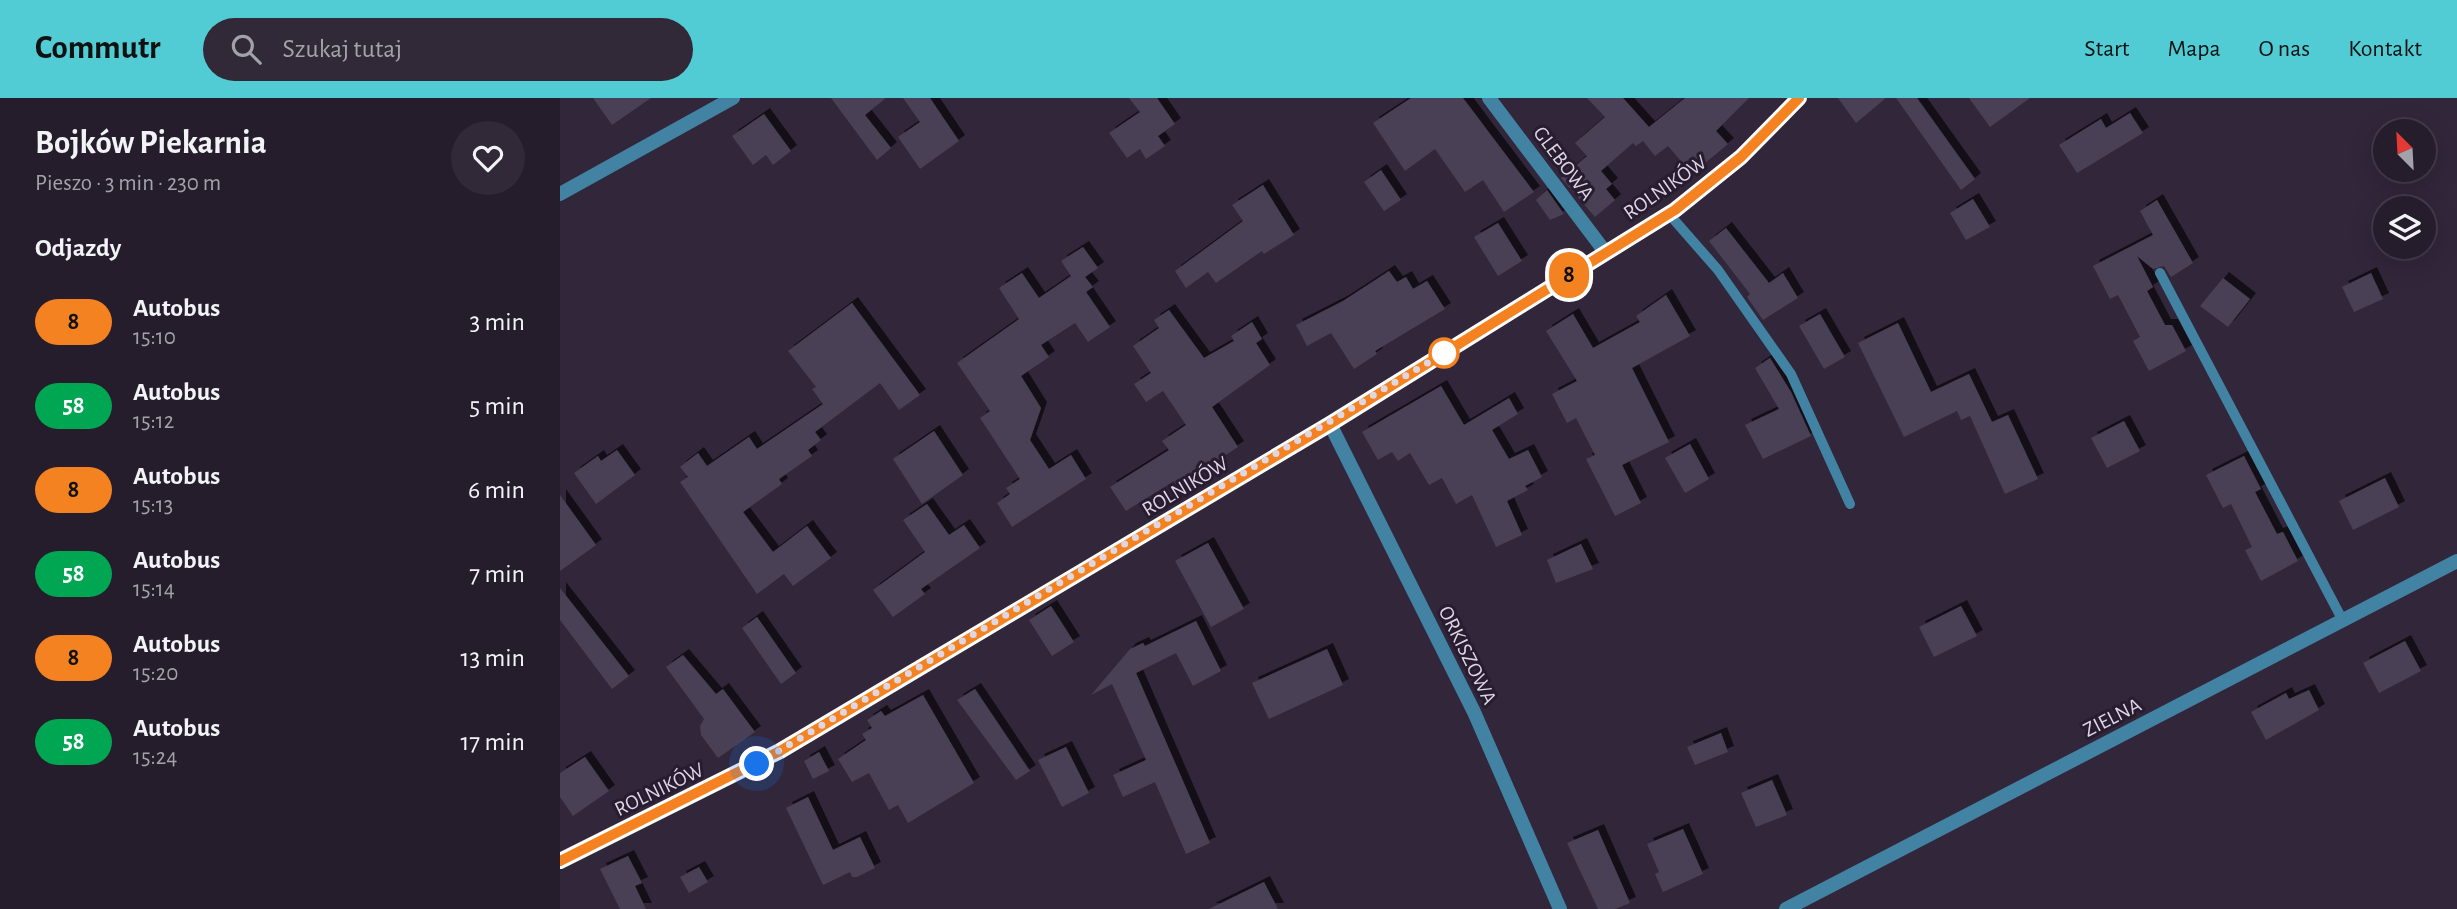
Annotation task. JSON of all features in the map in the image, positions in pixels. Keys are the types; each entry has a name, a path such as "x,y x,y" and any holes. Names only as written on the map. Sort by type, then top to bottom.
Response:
{"street":[{"path":"560,194 733,98"},
{"name":"GLEBOWA","path":"1489,98 1606,253"},
{"name":"ROLNIKÓW","path":"560,861 780,751 1330,424 1669,214 1741,157 1799,98"},
{"name":"ORKISZOWA","path":"1330,424 1474,712 1560,909"},
{"name":"ZIELNA","path":"1786,909 2457,561"}],"lane":[{"path":"1669,214 1718,270 1791,374 1850,504"},
{"path":"2160,273 2342,619"}],"building":[{"path":"593,98 651,98 612,125"},
{"path":"831,98 886,98 865,115 891,148 877,160"},
{"path":"903,98 930,98 959,141 920,169 898,137 920,122"},
{"path":"1129,98 1157,98 1175,124 1158,136 1165,146 1146,159 1140,149 1127,158 1109,133 1140,112"},
{"path":"1411,98 1463,98 1534,192 1504,212 1483,180 1465,192 1435,149 1405,171 1373,123"},
{"path":"1587,98 1623,98 1649,127 1685,98 1749,98 1716,131 1728,144 1692,174 1668,146 1655,156 1643,141 1636,146 1633,143 1601,171 1612,184 1606,189 1615,200 1595,217 1561,178 1587,156 1575,143 1605,117"},
{"path":"1838,98 1886,98 1856,123"},
{"path":"1896,98 1917,98 1975,179 1961,190"},
{"path":"1969,98 2030,98 1990,127"},
{"path":"2130,113 2143,133 2077,173 2059,145 2101,119 2106,128"},
{"path":"764,114 791,151 773,165 766,155 753,165 732,136"},
{"path":"1381,170 1401,200 1384,211 1364,182"},
{"path":"1263,185 1294,235 1264,254 1262,251 1216,283 1208,272 1186,288 1175,271 1243,221 1232,205"},
{"path":"1547,190 1564,214 1550,220 1536,200"},
{"path":"1973,199 1990,227 1966,240 1950,213"},
{"path":"2157,200 2193,263 2171,277 2164,266 2153,269 2137,256 2153,287 2147,291 2165,325 2172,325 2186,351 2149,371 2133,341 2140,337 2118,295 2110,299 2093,266 2153,235 2140,211"},
{"path":"1498,223 1522,261 1498,276 1474,237"},
{"path":"1726,228 1769,283 1783,273 1798,298 1763,320 1747,297 1750,294 1709,241"},
{"path":"1083,247 1098,268 1085,277 1093,287 1086,292 1110,327 1088,342 1075,323 1041,345 1049,357 1021,376 1041,408 1030,440 1049,469 1071,455 1086,479 1012,527 997,503 1010,494 1006,488 1020,479 980,418 990,411 957,363 1019,319 999,288 1022,273 1039,298 1071,276 1061,261"},
{"path":"1389,271 1397,282 1406,277 1413,289 1427,281 1445,309 1375,351 1377,354 1354,369 1331,333 1307,346 1296,325 1343,301"},
{"path":"2371,273 2383,299 2354,312 2342,287"},
{"path":"2223,278 2250,299 2228,327 2200,306"},
{"path":"1666,295 1690,336 1632,368 1669,442 1622,465 1641,503 1615,516 1586,459 1595,455 1576,418 1567,423 1552,394 1577,381 1546,331 1573,314 1593,348 1640,322 1636,316"},
{"path":"852,303 920,395 899,410 880,383 815,432 821,440 808,450 812,456 779,479 782,484 743,512 773,552 807,526 831,558 793,586 784,574 757,594 680,482 688,477 680,467 698,453 707,466 749,437 757,449 823,404 812,389 816,387 788,351"},
{"path":"1169,310 1204,358 1234,341 1231,336 1252,322 1262,339 1256,343 1270,365 1212,407 1238,447 1177,487 1174,481 1126,511 1110,487 1169,450 1162,441 1186,425 1163,391 1146,402 1134,384 1151,373 1133,346 1159,328 1154,320"},
{"path":"1820,314 1845,357 1824,369 1799,326"},
{"path":"1898,323 1931,392 1969,374 1992,422 2008,415 2038,479 2005,494 1970,416 1961,420 1957,411 1904,437 1858,343"},
{"path":"1770,358 1791,392 1811,436 1763,459 1745,425 1779,409 1755,368"},
{"path":"1441,386 1464,425 1509,398 1518,414 1492,430 1509,459 1528,450 1542,477 1525,486 1528,490 1507,501 1522,535 1496,547 1472,495 1456,504 1442,478 1429,485 1410,453 1398,461 1392,452 1378,460 1362,432"},
{"path":"2124,421 2140,451 2107,468 2091,438"},
{"path":"934,431 963,475 922,504 893,459"},
{"path":"1690,444 1709,479 1685,493 1665,458"},
{"path":"617,450 635,475 596,504 574,473 598,456 601,461"},
{"path":"2244,456 2261,489 2255,492 2277,534 2283,532 2298,561 2261,581 2245,550 2252,547 2231,504 2223,508 2206,475"},
{"path":"2385,478 2399,507 2353,530 2339,501"},
{"path":"560,495 596,545 560,571"},
{"path":"927,504 949,535 964,525 980,548 921,589 925,594 893,617 873,590 925,552 903,520"},
{"path":"1208,543 1244,609 1211,627 1175,561"},
{"path":"1581,544 1593,569 1556,583 1547,560"},
{"path":"560,588 629,676 612,689 560,620"},
{"path":"1051,606 1074,642 1052,656 1029,620"},
{"path":"1961,606 1977,636 1934,657 1919,627"},
{"path":"757,617 796,673 781,684 742,628"},
{"path":"1196,621 1221,671 1193,686 1176,653 1136,673 1210,843 1186,854 1155,782 1123,797 1113,775 1146,760 1112,684 1091,695 1130,649 1143,643 1145,646"},
{"path":"2405,641 2421,671 2379,693 2363,663"},
{"path":"1327,649 1343,685 1269,719 1252,683"},
{"path":"683,655 716,694 723,689 755,732 718,758 701,735 700,726 704,719 666,667"},
{"path":"975,689 1030,771 1016,780 957,700"},
{"path":"2309,690 2319,710 2266,740 2251,712 2286,693 2289,699"},
{"path":"923,695 974,783 908,823 898,805 889,810 869,773 852,782 838,759 866,740 862,734 872,728 867,720 881,711 885,716"},
{"path":"1721,733 1728,752 1695,765 1687,747"},
{"path":"1066,747 1089,793 1062,807 1038,760"},
{"path":"819,752 829,771 813,779 804,761"},
{"path":"585,757 609,791 573,816 560,797 560,773"},
{"path":"1772,780 1787,815 1756,827 1741,793"},
{"path":"808,797 833,850 860,837 875,868 857,877 852,877 850,872 823,885 786,808"},
{"path":"1683,829 1703,874 1663,892 1655,874 1659,872 1647,844"},
{"path":"1598,830 1630,903 1615,909 1598,909 1567,843"},
{"path":"628,856 642,883 635,886 646,909 620,909 600,869"},
{"path":"699,867 708,882 689,893 680,877"},
{"path":"1264,882 1278,909 1209,909"}],"bus line":[{"name":"8","path":"560,861 780,751 1330,424 1675,210 1741,157 1799,98"}],"route":[{"path":"757,764 1444,353"}]}
